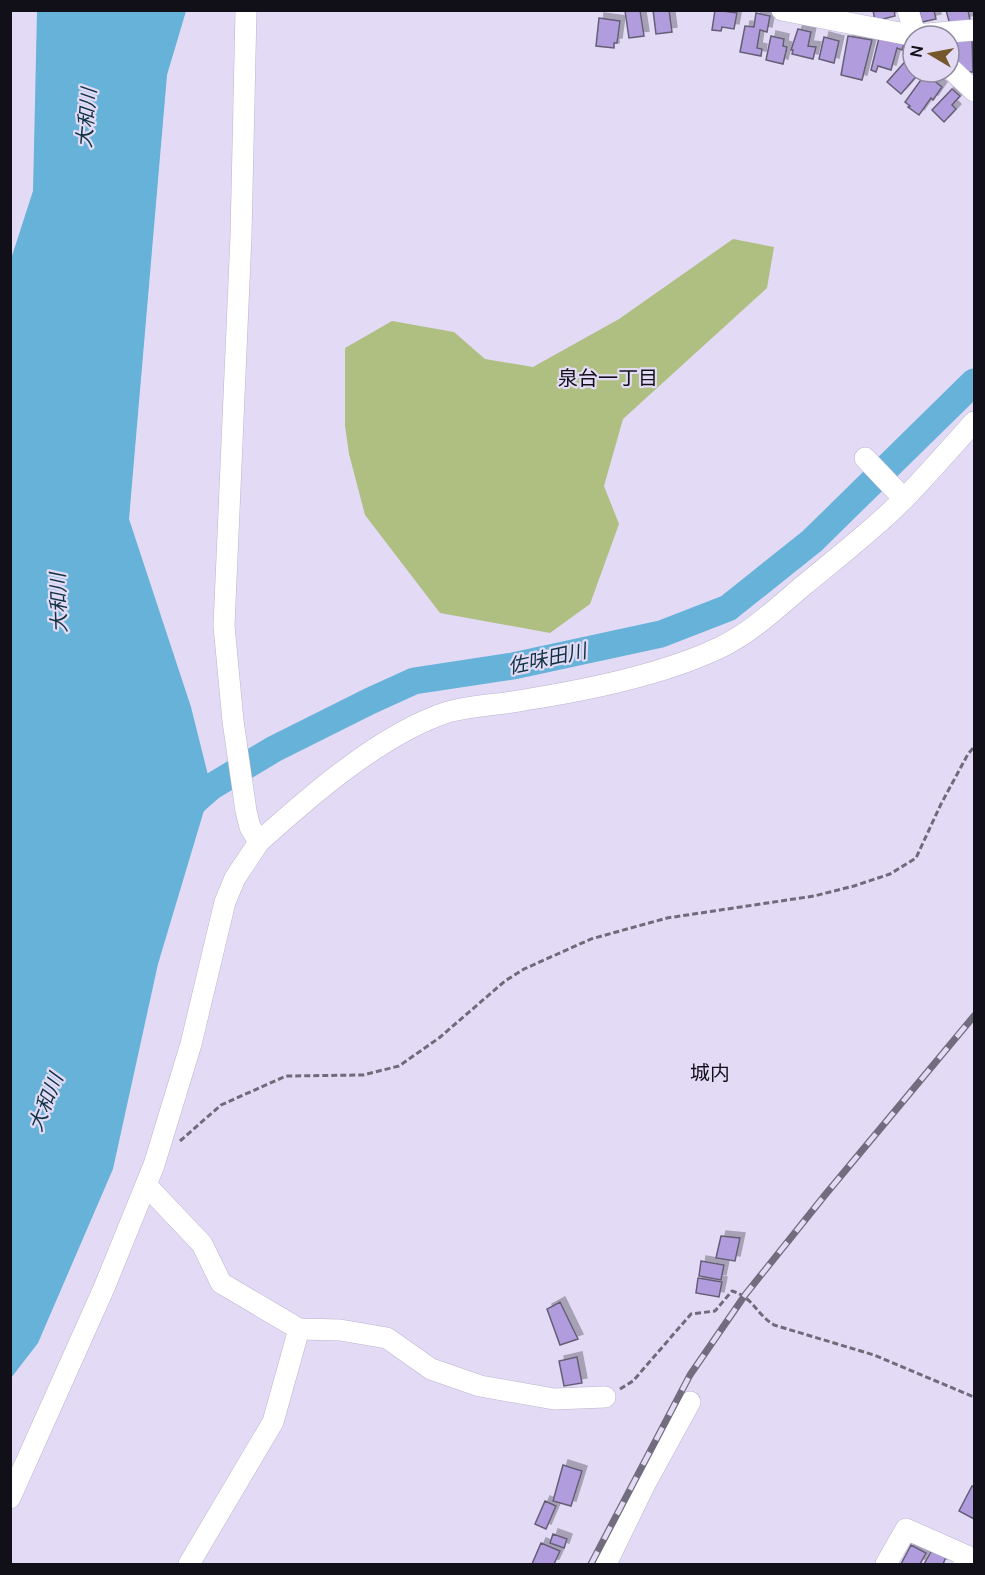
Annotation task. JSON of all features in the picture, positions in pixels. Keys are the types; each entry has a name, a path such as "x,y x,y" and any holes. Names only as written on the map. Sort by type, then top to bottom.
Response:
{"street":[{"path":"246,10 241,236 224,600 225,651 233,721 246,810 250,827 259,842"},
{"path":"782,10 832,15 901,32"},
{"path":"961,78 975,91"},
{"path":"10,1498 99,1299 146,1185 191,1044 225,902 235,878 259,842 295,810 371,752 399,734 430,719 470,707 522,701 606,684 697,658 722,647 749,631 879,522 900,495 975,422"},
{"path":"865,458 900,495"},
{"path":"146,1185 202,1244 221,1283 299,1329 340,1330 387,1338 431,1369 480,1386 554,1399 605,1397"},
{"path":"189,1564 273,1422 299,1329"},
{"path":"606,1564 645,1484 690,1402"},
{"path":"886,1564 906,1528 967,1556 963,1564"}],"path":[{"path":"179,1143 221,1105 286,1076 363,1075 399,1066 439,1038 505,981 524,969 591,939 668,918 814,896 890,874 916,858 941,804 968,754 975,747"},
{"path":"605,1397 633,1382 692,1314 715,1311 732,1291 745,1295 764,1319 774,1325 874,1355 975,1397"}],"green space":[{"path":"733,239 774,247 767,288 623,419 604,486 619,524 590,604 550,633 440,613 365,515 349,454 345,426 345,348 392,321 454,332 485,359 533,367 619,319"}],"water":[{"name":"大和川","path":"37,11 186,11 167,75 129,519 191,707 211,787 158,964 113,1169 38,1343 11,1378 10,262 33,191"}],"building":[{"path":"640,10 644,36 629,38 625,11"},
{"path":"653,10 669,10 672,32 656,34"},
{"path":"715,10 737,13 734,29 722,27 721,31 712,30"},
{"path":"873,10 894,10 895,16 875,21"},
{"path":"919,10 934,10 936,19 922,22"},
{"path":"946,10 968,10 970,20 950,24"},
{"path":"756,13 770,16 767,32 760,30 757,48 762,49 761,56 740,52 745,26 754,27"},
{"path":"599,18 620,21 617,43 614,43 614,48 596,46"},
{"path":"798,29 811,32 808,46 816,47 813,59 792,54 793,50 791,50"},
{"path":"771,36 784,39 783,46 787,47 783,64 766,60"},
{"path":"848,36 872,40 862,80 841,75"},
{"path":"824,37 839,41 834,63 819,59"},
{"path":"879,38 901,43 901,50 897,48 891,70 878,66 876,72 871,70"},
{"path":"972,38 973,72 963,72 961,70 961,39"},
{"path":"901,66 901,84 910,84 901,94 887,82"},
{"path":"918,84 938,84 942,87 919,115 905,102"},
{"path":"952,89 960,96 952,105 956,109 944,122 932,110"},
{"path":"721,1236 740,1238 735,1261 716,1258"},
{"path":"701,1261 724,1265 721,1280 699,1276"},
{"path":"698,1278 722,1282 719,1297 696,1293"},
{"path":"560,1302 578,1339 560,1345 547,1309"},
{"path":"577,1357 582,1383 564,1386 559,1361"},
{"path":"563,1465 582,1471 571,1506 553,1501"},
{"path":"972,1486 974,1487 974,1519 959,1511"},
{"path":"545,1501 556,1506 546,1529 535,1524"},
{"path":"553,1534 567,1539 564,1548 550,1543"},
{"path":"541,1543 560,1551 554,1564 532,1564"},
{"path":"911,1545 926,1553 920,1564 901,1564"},
{"path":"932,1550 946,1557 943,1564 924,1564"}],"waterway":[{"name":"佐味田川","path":"185,810 211,787 274,749 414,681 513,666 661,634 728,608 812,541 974,382"}],"railway":[{"path":"591,1564 690,1375 745,1295 974,1016"}],"district":[{"name":"泉台一丁目","path":"608,377"},
{"name":"城内","path":"710,1072"}]}
